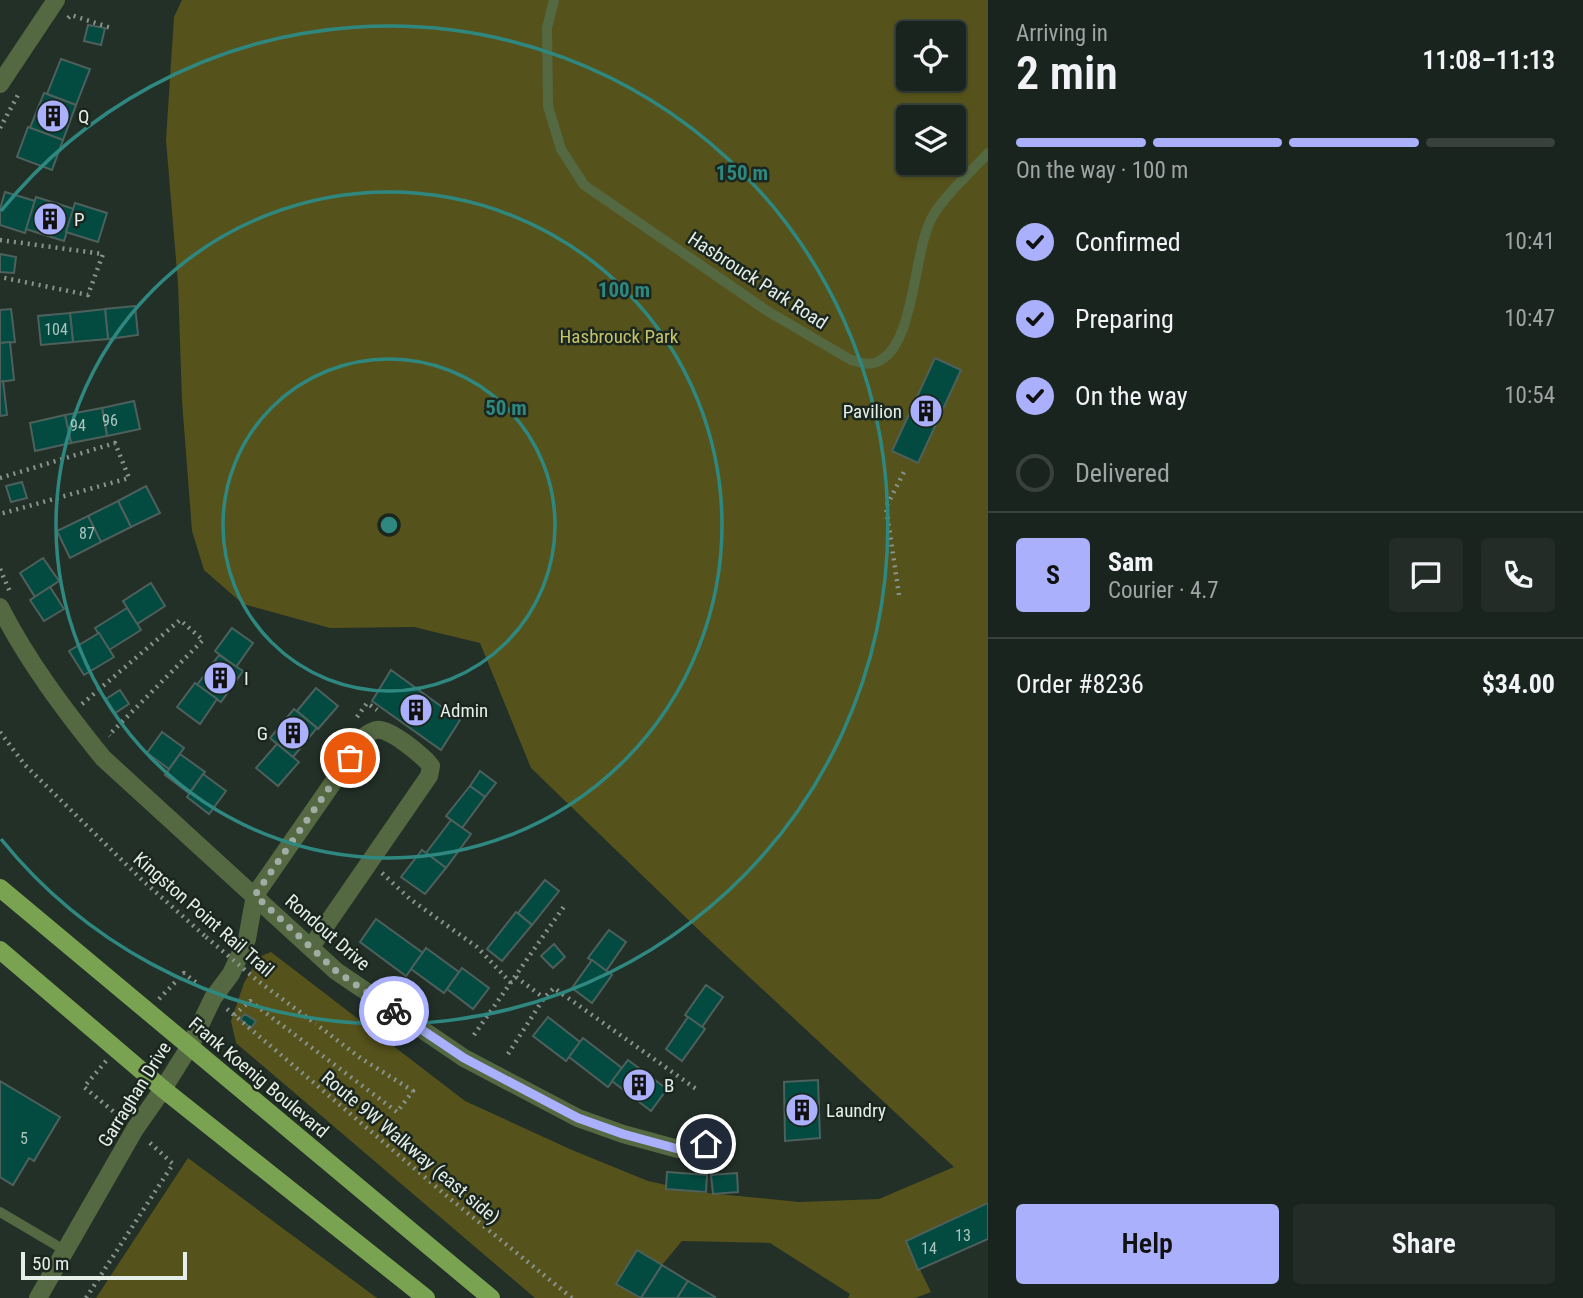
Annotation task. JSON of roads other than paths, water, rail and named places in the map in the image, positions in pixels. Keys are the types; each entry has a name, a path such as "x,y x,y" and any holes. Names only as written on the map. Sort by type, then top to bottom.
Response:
{"main road":[{"name":"Frank Koenig Boulevard","path":"0,888 491,1298"},
{"path":"0,950 163,1089 426,1298"}],"street":[{"path":"0,84 56,0"},
{"name":"Rondout Drive","path":"6,601 22,648 103,758 336,971 464,1058 578,1118 678,1149 706,1144 720,1133"},
{"name":"Garraghan Drive","path":"38,1298 135,1129 190,1046 214,998 231,974 247,939 255,895 366,735 375,730 385,731 423,757 431,766 429,776 311,947"}],"lane":[{"name":"Hasbrouck Park Road","path":"554,0 547,28 548,106 561,149 584,185 769,312 851,360 866,364 878,362 888,353 905,327 923,240 934,214 988,153"},
{"path":"0,1212 66,1251"}],"place":[{"name":"Q","path":"53,116"},
{"name":"P","path":"50,219"},
{"name":"Pavilion","path":"926,411"},
{"name":"I","path":"220,678"},
{"name":"Admin","path":"416,710"},
{"name":"G","path":"293,733"},
{"name":"B","path":"639,1085"},
{"name":"Laundry","path":"802,1110"}],"park label":[{"name":"Hasbrouck Park","path":"619,336"}]}
